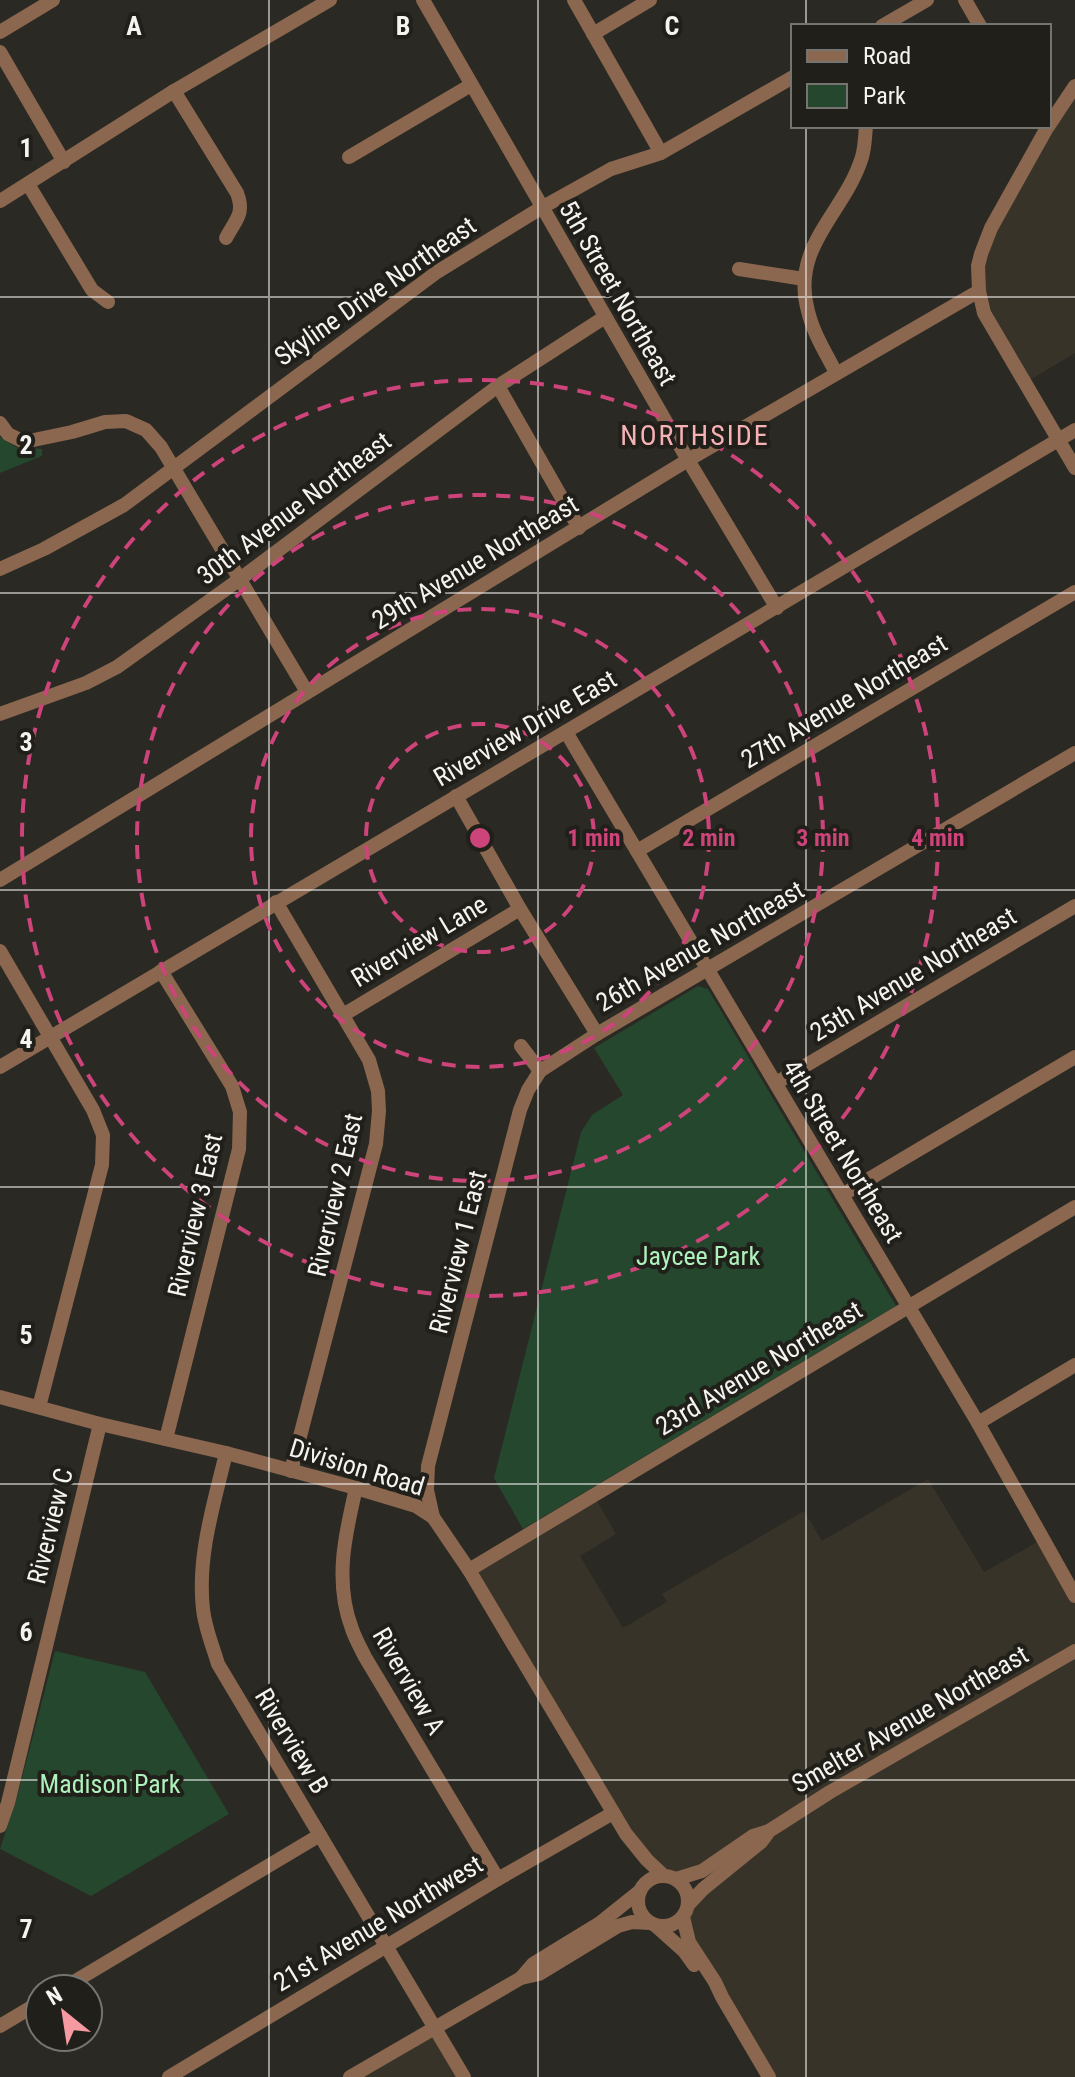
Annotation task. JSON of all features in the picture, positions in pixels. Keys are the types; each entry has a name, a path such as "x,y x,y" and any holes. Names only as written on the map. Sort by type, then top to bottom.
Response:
{"street":[{"path":"0,32 53,0"},
{"path":"0,201 174,91 330,0"},
{"name":"5th Street Northeast","path":"423,0 541,208 777,608"},
{"path":"574,0 661,153"},
{"path":"593,34 650,0"},
{"path":"885,24 927,0"},
{"path":"965,0 979,24"},
{"path":"0,52 64,162"},
{"name":"Skyline Drive Northeast","path":"0,569 44,549 124,505 437,272 611,169 661,153 791,78"},
{"path":"349,157 471,85"},
{"path":"1053,108 1075,86"},
{"path":"174,91 237,193 241,206 226,238"},
{"path":"836,373 814,330 807,308 804,279 810,250 848,188 862,156 866,128"},
{"path":"1047,128 991,228 978,266 979,291 984,313 1075,468"},
{"path":"28,184 92,290 108,302"},
{"path":"739,269 804,279"},
{"name":"29th Avenue Northeast","path":"0,880 688,460 979,291"},
{"name":"30th Avenue Northeast","path":"0,714 86,683 117,667 498,386 605,317"},
{"path":"498,386 579,528"},
{"path":"0,423 8,434 24,442 105,422 126,421 146,430 161,447 307,692"},
{"name":"Riverview Drive East","path":"0,1067 1075,430"},
{"name":"27th Avenue Northeast","path":"637,851 1075,592"},
{"name":"4th Street Northeast","path":"566,732 978,1423 1075,1596"},
{"name":"26th Avenue Northeast","path":"597,1034 1075,753"},
{"path":"456,796 520,909 597,1034"},
{"name":"Riverview 2 East","path":"276,902 369,1060 378,1091 379,1111 376,1144 291,1471"},
{"name":"25th Avenue Northeast","path":"776,1083 1075,906"},
{"name":"Riverview Lane","path":"343,1015 520,909"},
{"path":"0,951 93,1110 103,1135 102,1165 39,1407"},
{"name":"Riverview 3 East","path":"161,971 232,1086 240,1112 239,1149 166,1439"},
{"name":"Riverview 1 East","path":"433,1517 427,1490 428,1466 520,1110 540,1071 597,1034"},
{"path":"521,1046 540,1071"},
{"path":"842,1195 1075,1057"},
{"name":"23rd Avenue Northeast","path":"469,1570 1075,1207"},
{"path":"978,1423 1075,1365"},
{"name":"Division Road","path":"0,1397 356,1488 416,1506 433,1517 469,1570 626,1834 647,1860 670,1877"},
{"name":"Riverview C","path":"0,1826 100,1424"},
{"name":"Riverview B","path":"226,1453 204,1549 201,1576 203,1612 218,1664 464,2077"},
{"name":"Riverview A","path":"356,1488 341,1563 344,1598 351,1627 365,1657 498,1879"},
{"name":"Smelter Avenue Northeast","path":"670,1877 702,1871 753,1836 769,1831 830,1792 1075,1651"},
{"name":"21st Avenue Northwest","path":"169,2077 613,1813"},
{"name":"Smelter Avenue Northeast","path":"686,1911 703,1889 761,1842 769,1831"},
{"name":"Division Road","path":"626,1834 639,1866 641,1888"},
{"path":"89,1973 320,1835"},
{"path":"521,1978 533,1964 600,1923 652,1878 670,1877 685,1888 689,1942 769,2077"},
{"path":"641,1888 637,1903 645,1919 684,1951 713,1992 722,1997"},
{"path":"350,2077 521,1978 539,1974 618,1926 632,1922 673,1924 686,1911"},
{"path":"0,2026 24,2012"}],"shaded area":[{"path":"1075,86 1075,353 1025,383 984,313 978,266"},
{"path":"928,1479 984,1572 1043,1539 1075,1596 1075,2077 769,2077 697,1956 686,1911 735,1862 676,1879 647,1860 469,1570 594,1496 616,1534 580,1556 623,1628 667,1602 662,1594 804,1511 822,1541"},
{"path":"434,2027 464,2077 350,2077"}],"green space":[{"path":"0,437 16,447 42,449 42,456 0,473"},
{"name":"Jaycee Park","path":"698,986 708,989 896,1306 523,1529 494,1478 581,1132 592,1115 623,1095 594,1048"},
{"name":"Madison Park","path":"55,1651 145,1672 229,1814 91,1896 0,1849 16,1801"}],"district":[{"name":"NORTHSIDE","path":"695,435"}]}
